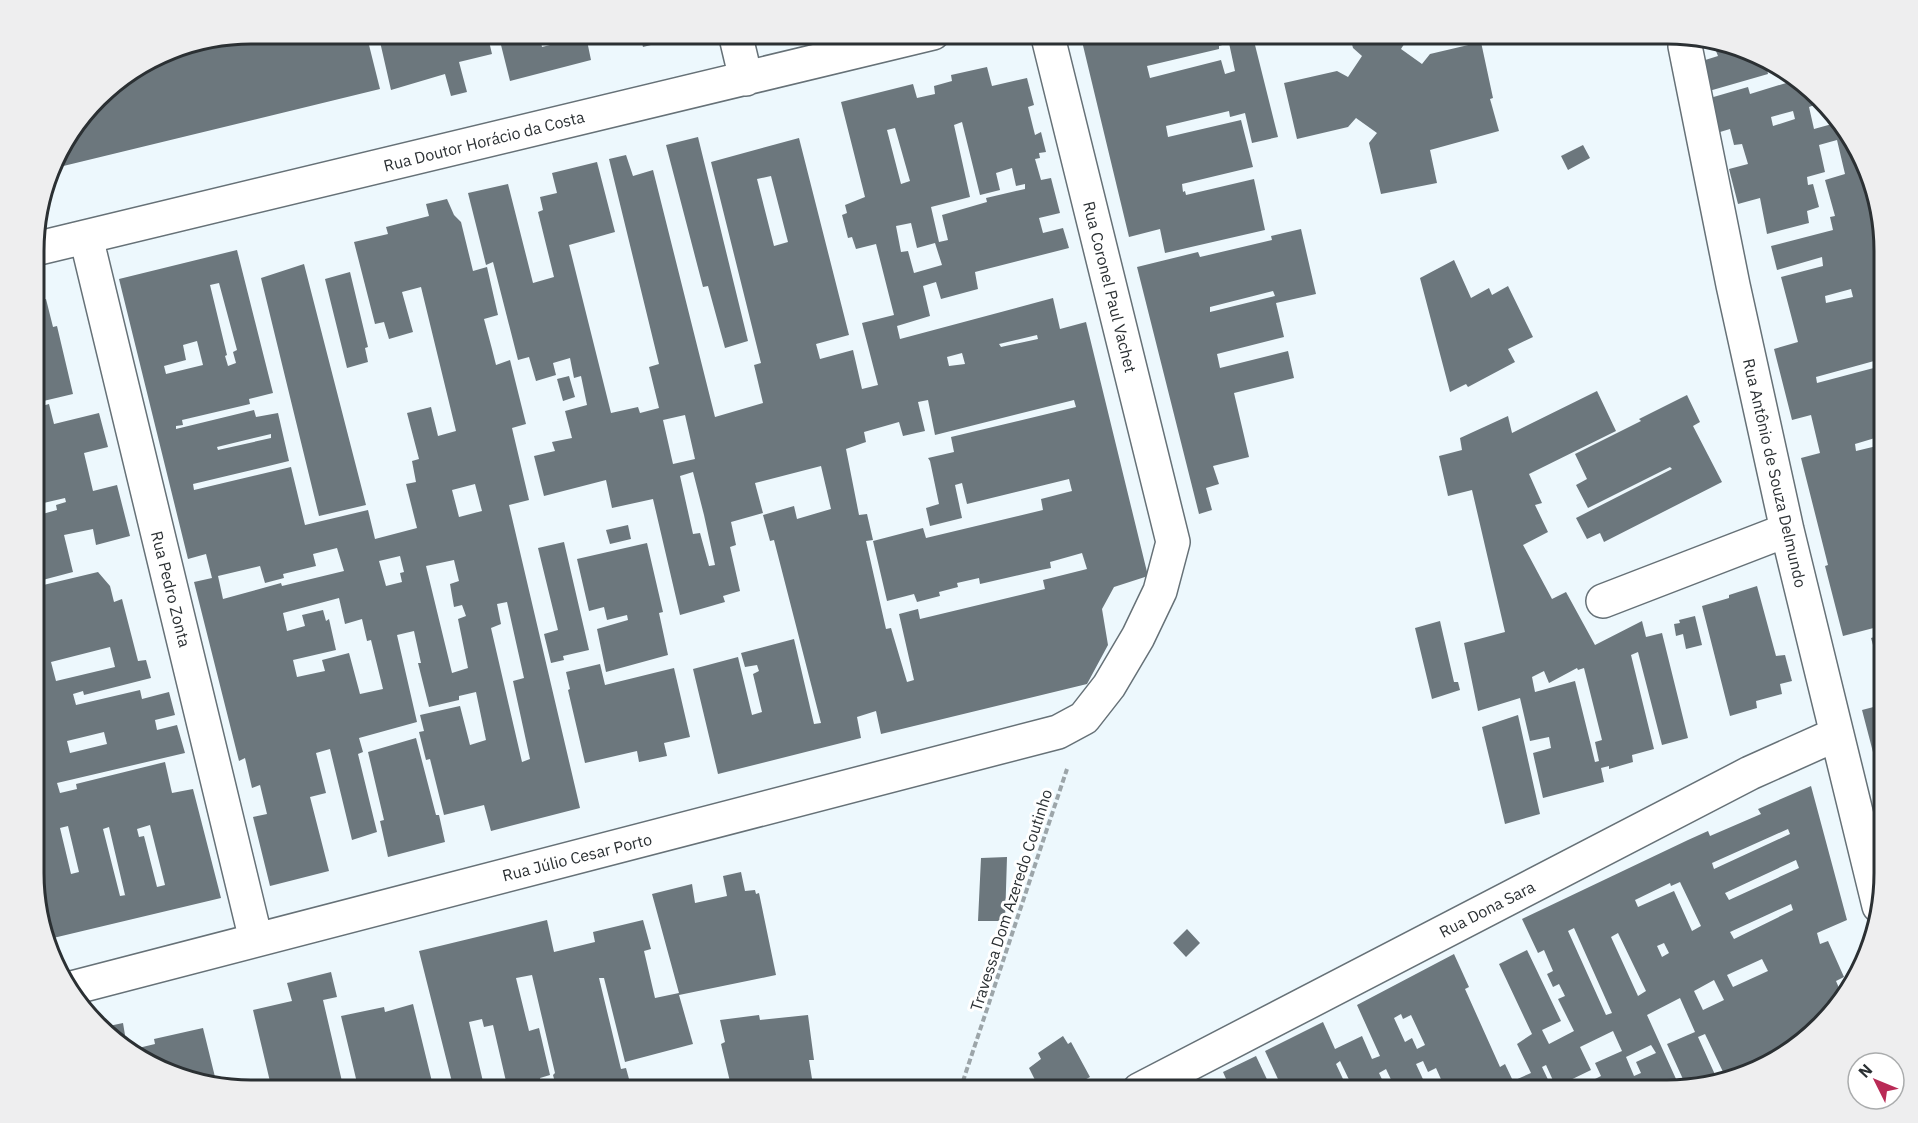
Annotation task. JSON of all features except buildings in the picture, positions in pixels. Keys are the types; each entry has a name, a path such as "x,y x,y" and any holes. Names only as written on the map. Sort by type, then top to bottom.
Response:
{"street":[{"path":"738,44 746,79"},
{"name":"Rua Doutor Horácio da Costa","path":"44,247 888,44"},
{"name":"Rua Coronel Paul Vachet","path":"1050,44 1173,542 1160,591 1138,637 1109,686 1084,718"},
{"name":"Rua Antônio de Souza Delmundo","path":"1685,45 1731,274 1787,530 1874,878"},
{"name":"Rua Pedro Zonta","path":"86,237 256,940"},
{"path":"1603,601 1787,530"},
{"name":"Rua Júlio Cesar Porto","path":"78,986 1058,732 1084,718"},
{"name":"Rua Dona Sara","path":"1159,1079 1750,773 1837,734"}],"path":[{"name":"Travessa Dom Azeredo Coutinho","path":"963,1080 1084,718"}]}
